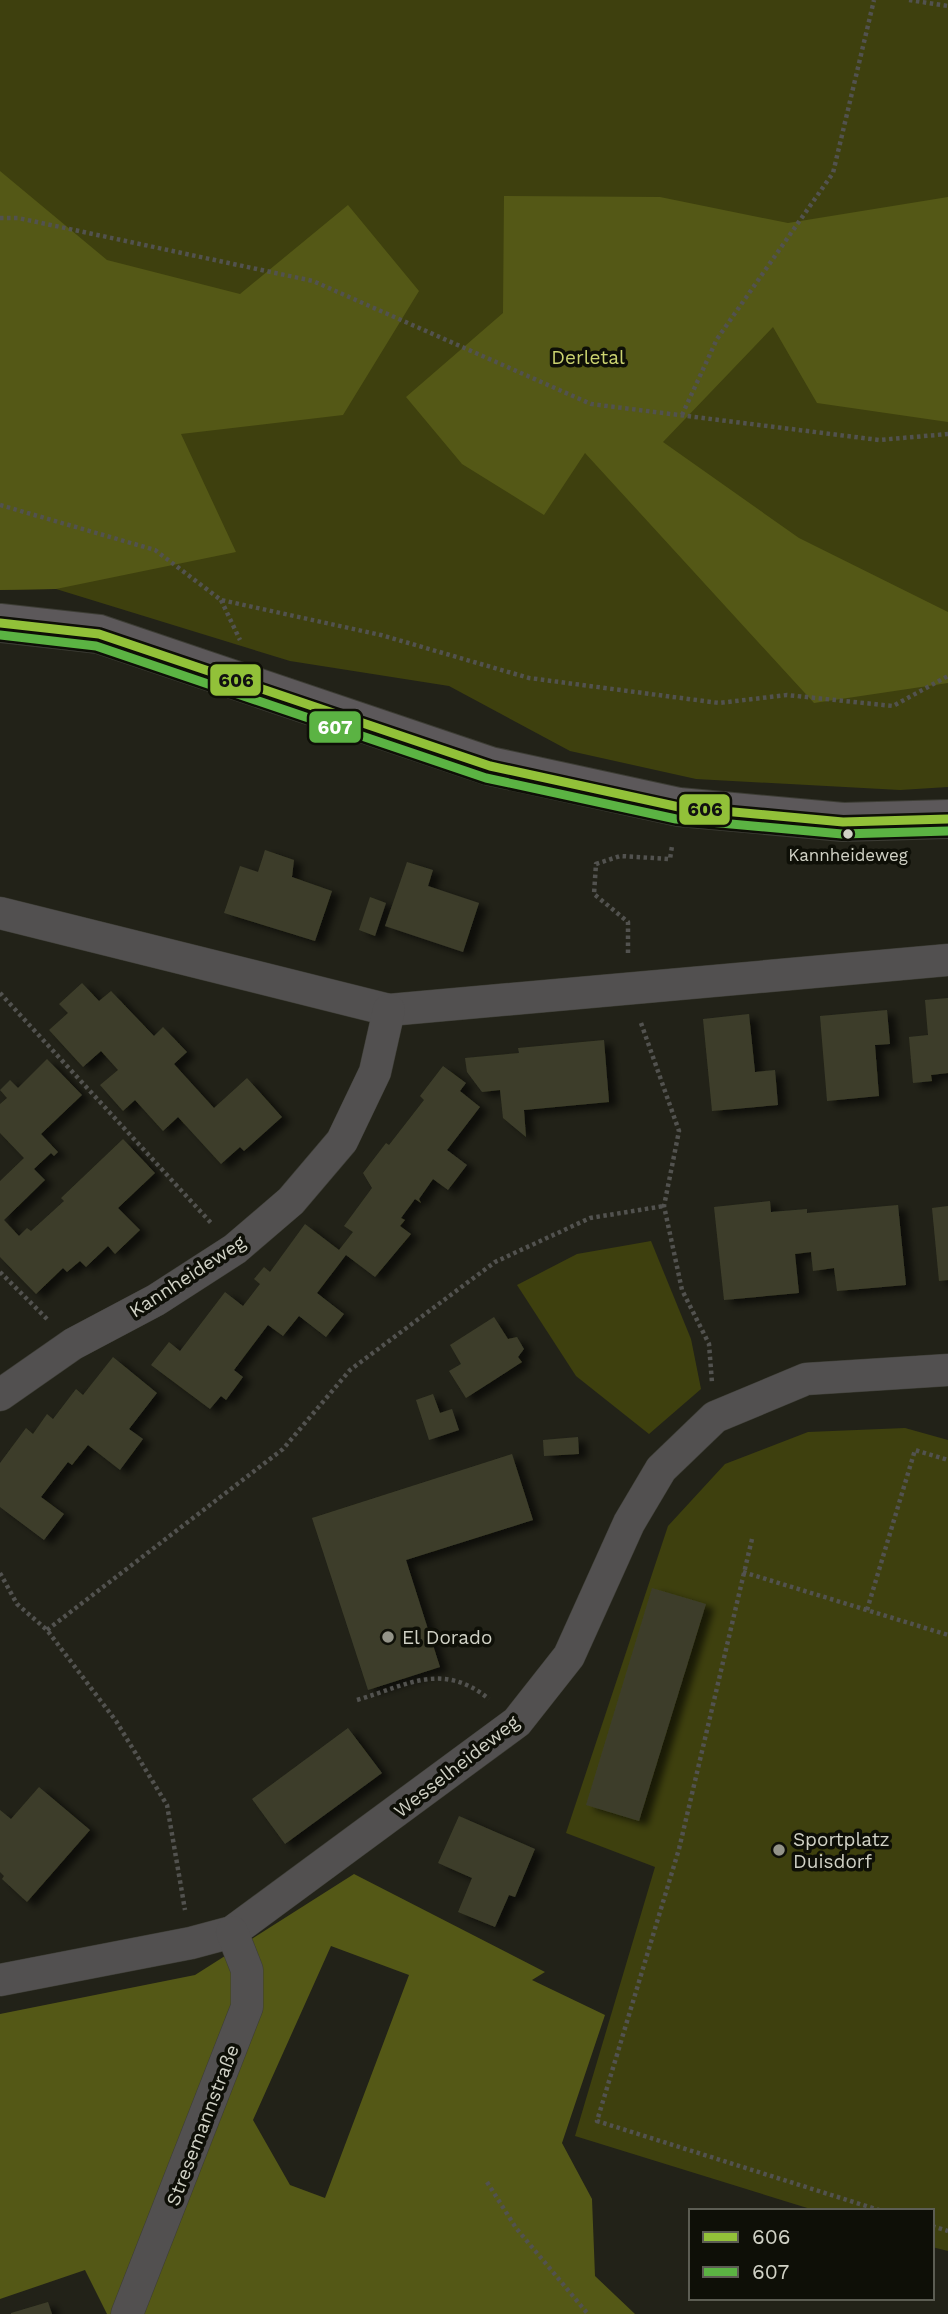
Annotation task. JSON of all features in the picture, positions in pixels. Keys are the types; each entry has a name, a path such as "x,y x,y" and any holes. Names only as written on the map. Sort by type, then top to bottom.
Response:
{"street":[{"path":"0,623 99,634 490,766 679,807 844,822 948,818"},
{"path":"0,913 389,1010 948,960"},
{"name":"Kannheideweg","path":"0,1395 73,1343 156,1300 235,1249 291,1200 342,1141 375,1072 389,1010"},
{"name":"Wesselheideweg","path":"0,1980 191,1944 232,1932 517,1722 569,1656 629,1523 661,1469 715,1418 806,1379 948,1370"},
{"name":"Stresemannstraße","path":"127,2314 247,2007 247,1970 232,1932"}],"path":[{"path":"682,415 717,339 787,243 833,173 874,0"},
{"path":"909,0 948,6"},
{"path":"0,218 18,218 313,281 591,404 879,440 948,434"},
{"path":"0,505 155,550 221,600 381,635 529,678 719,703 787,695 893,706 948,676"},
{"path":"679,807 670,859 620,856 596,864 594,894 628,922 628,989 679,1131 664,1206 682,1290 709,1344 715,1418"},
{"path":"0,993 235,1249"},
{"path":"47,1630 283,1449 350,1370 495,1262 590,1218 664,1206"},
{"path":"0,1272 73,1343"},
{"path":"867,1610 915,1450 948,1460"},
{"path":"752,1539 679,1849 597,2122 876,2209"},
{"path":"743,1572 948,1635"},
{"path":"0,1573 17,1604 47,1630 116,1721 167,1805 191,1944"},
{"path":"357,1700 440,1676 471,1687 486,1697"},
{"path":"487,2182 516,2228 588,2314"}],"green space":[{"name":"Derletal","path":"0,0 948,0 948,787 900,790 696,779 570,751 449,686 290,661 56,589 0,590"},
{"path":"0,171 107,260 240,294 348,205 419,291 343,415 181,434 236,552 56,589 0,590"},
{"path":"504,196 660,197 788,223 948,197 948,422 817,403 773,327 663,442 799,538 948,612 948,683 814,703 585,453 544,515 462,464 406,397 503,313"},
{"path":"651,1241 691,1339 701,1389 649,1434 576,1376 517,1285 577,1254"},
{"name":"Sportplatz Duisdorf","path":"905,1428 948,1440 948,2251 934,2248 934,2209 811,2209 575,2136 655,1867 566,1833 668,1526 725,1464 808,1432"},
{"path":"354,1874 545,1972 532,1980 605,2015 562,2143 592,2199 595,2276 635,2314 107,2314 85,2270 0,2299 0,2014 195,1975","holes":["331,1946 409,1975 325,2198 290,2185 253,2120"]}],"building":[{"path":"265,850 294,860 292,877 332,891 315,941 224,913 240,866 258,872"},
{"path":"407,862 433,870 428,886 479,903 463,952 385,926"},
{"path":"370,897 386,903 375,936 359,930"},
{"path":"82,983 99,1001 111,991 154,1036 163,1027 187,1052 174,1064 214,1108 247,1078 282,1117 244,1151 240,1147 221,1164 178,1117 163,1131 135,1100 123,1111 100,1085 118,1070 101,1051 83,1067 49,1030 68,1013 59,1004"},
{"path":"948,998 948,1073 931,1075 932,1081 913,1083 909,1037 928,1035 925,1000"},
{"path":"887,1010 890,1044 875,1045 879,1096 827,1101 820,1016"},
{"path":"749,1014 755,1072 775,1070 778,1105 712,1111 703,1019"},
{"path":"604,1040 609,1102 524,1110 526,1137 503,1118 500,1090 482,1092 467,1072 465,1058 519,1053 518,1048"},
{"path":"47,1059 82,1095 41,1134 58,1152 54,1156 51,1153 34,1169 45,1180 4,1220 19,1236 27,1228 31,1231 64,1201 61,1198 123,1139 155,1173 118,1208 140,1230 115,1254 108,1246 86,1267 80,1261 67,1272 63,1268 36,1294 0,1257 0,1181 24,1158 0,1133 0,1104 7,1098 0,1090 10,1080 18,1088"},
{"path":"443,1066 466,1083 460,1091 480,1107 447,1150 467,1165 448,1190 433,1179 419,1199 421,1203 415,1199 401,1218 405,1220 400,1226 411,1234 375,1277 346,1255 317,1293 344,1314 326,1337 299,1316 283,1336 268,1325 234,1370 243,1377 226,1400 221,1396 210,1409 151,1365 169,1342 180,1351 225,1292 243,1306 260,1284 254,1279 264,1267 270,1272 305,1224 339,1250 353,1232 344,1226 372,1188 363,1173 424,1100 420,1096"},
{"path":"770,1201 771,1212 807,1209 807,1213 898,1205 906,1285 837,1291 834,1268 813,1271 811,1252 795,1254 799,1293 724,1300 714,1207"},
{"path":"948,1206 948,1280 939,1281 932,1208"},
{"path":"494,1317 508,1339 517,1337 524,1349 518,1357 522,1362 466,1398 449,1371 461,1364 450,1345"},
{"path":"113,1357 157,1393 129,1429 143,1439 120,1470 88,1445 72,1465 68,1462 41,1497 64,1514 44,1540 0,1507 0,1463 26,1428 33,1434 47,1414 53,1419 76,1389 83,1395"},
{"path":"433,1394 440,1413 452,1409 459,1430 429,1440 416,1400"},
{"path":"578,1437 579,1454 544,1456 543,1440"},
{"path":"512,1454 533,1520 406,1560 440,1667 368,1690 312,1518"},
{"path":"652,1588 706,1604 639,1821 586,1805"},
{"path":"348,1728 382,1773 285,1844 252,1799"},
{"path":"39,1787 90,1830 27,1902 2,1879 0,1810 11,1819"},
{"path":"459,1816 535,1849 515,1897 509,1895 495,1927 458,1912 472,1878 438,1863"},
{"path":"48,2302 52,2314 11,2314 11,2313"}],"transit line":[{"name":"606","path":"0,623 99,634 490,766 679,807 843,822 948,819"},
{"name":"607","path":"0,635 96,646 486,778 676,819 842,834 948,831"}],"place":[{"name":"Kannheideweg","path":"848,834"},
{"name":"El Dorado","path":"388,1637"},
{"name":"Sportplatz Duisdorf","path":"779,1850"}]}
